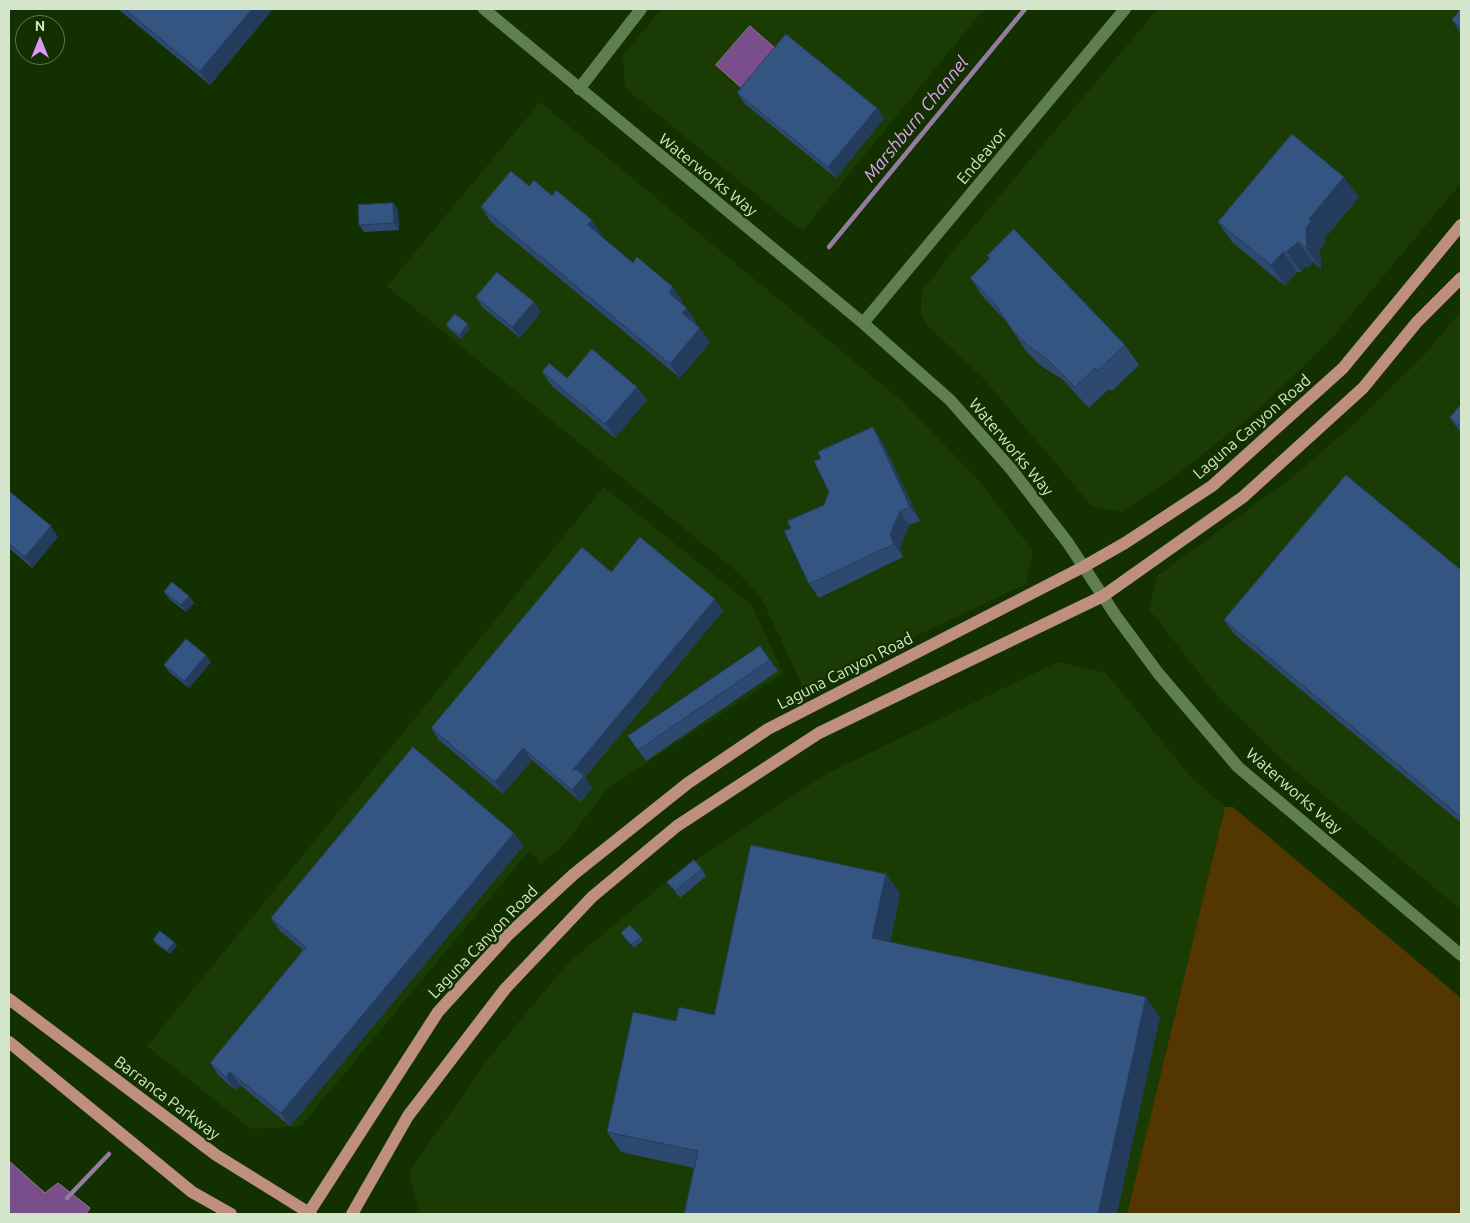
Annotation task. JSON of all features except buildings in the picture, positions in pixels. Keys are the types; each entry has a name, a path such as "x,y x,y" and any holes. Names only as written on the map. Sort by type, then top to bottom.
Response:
{"main road":[{"name":"Laguna Canyon Road","path":"309,1214 438,1012 509,934 574,874 688,783 768,729 1083,567 1125,543 1212,486 1343,368 1461,225"},
{"path":"352,1214 408,1116 505,989 592,898 676,826 819,733 1103,596 1243,497 1363,388 1417,322 1461,278"},
{"name":"Barranca Parkway","path":"9,999 216,1155 309,1214"},
{"path":"9,1042 192,1192 231,1214"}],"street":[{"name":"Waterworks Way","path":"484,9 863,323 950,400 1011,468 1068,543 1158,673 1238,767 1461,955"},
{"path":"579,89 641,9"},
{"name":"Endeavor","path":"863,323 1126,9"}],"shaded area":[{"path":"662,9 984,9 804,229 796,227 625,88 623,55"},
{"path":"1158,9 1461,9 1461,183 1331,339 1255,413 1180,472 1122,512 1092,506 983,378 929,327 921,314 921,299 923,290 953,251"},
{"path":"750,26 777,50 743,89 716,65"},
{"path":"540,102 902,401 979,481 1033,551 1026,584 804,689 761,597 735,570 387,286"},
{"path":"1461,311 1461,910 1288,765 1217,696 1149,609 1157,576 1290,479 1355,423 1425,354"},
{"path":"604,487 752,605 783,673 606,790 565,844 541,864 530,850 301,1126 251,1129 147,1046"},
{"path":"1058,662 1106,673 1191,777 1225,807 1127,1214 420,1214 409,1172 489,1058 567,964 679,871 830,772"},
{"path":"1225,807 1233,807 1461,998 1461,1214 1127,1214"},
{"path":"9,1161 45,1193 58,1183 90,1208 86,1214 9,1214"}],"waterway":[{"name":"Marshburn Channel","path":"829,247 1025,9"},
{"name":"Marshburn Channel","path":"67,1198 109,1154"}]}
